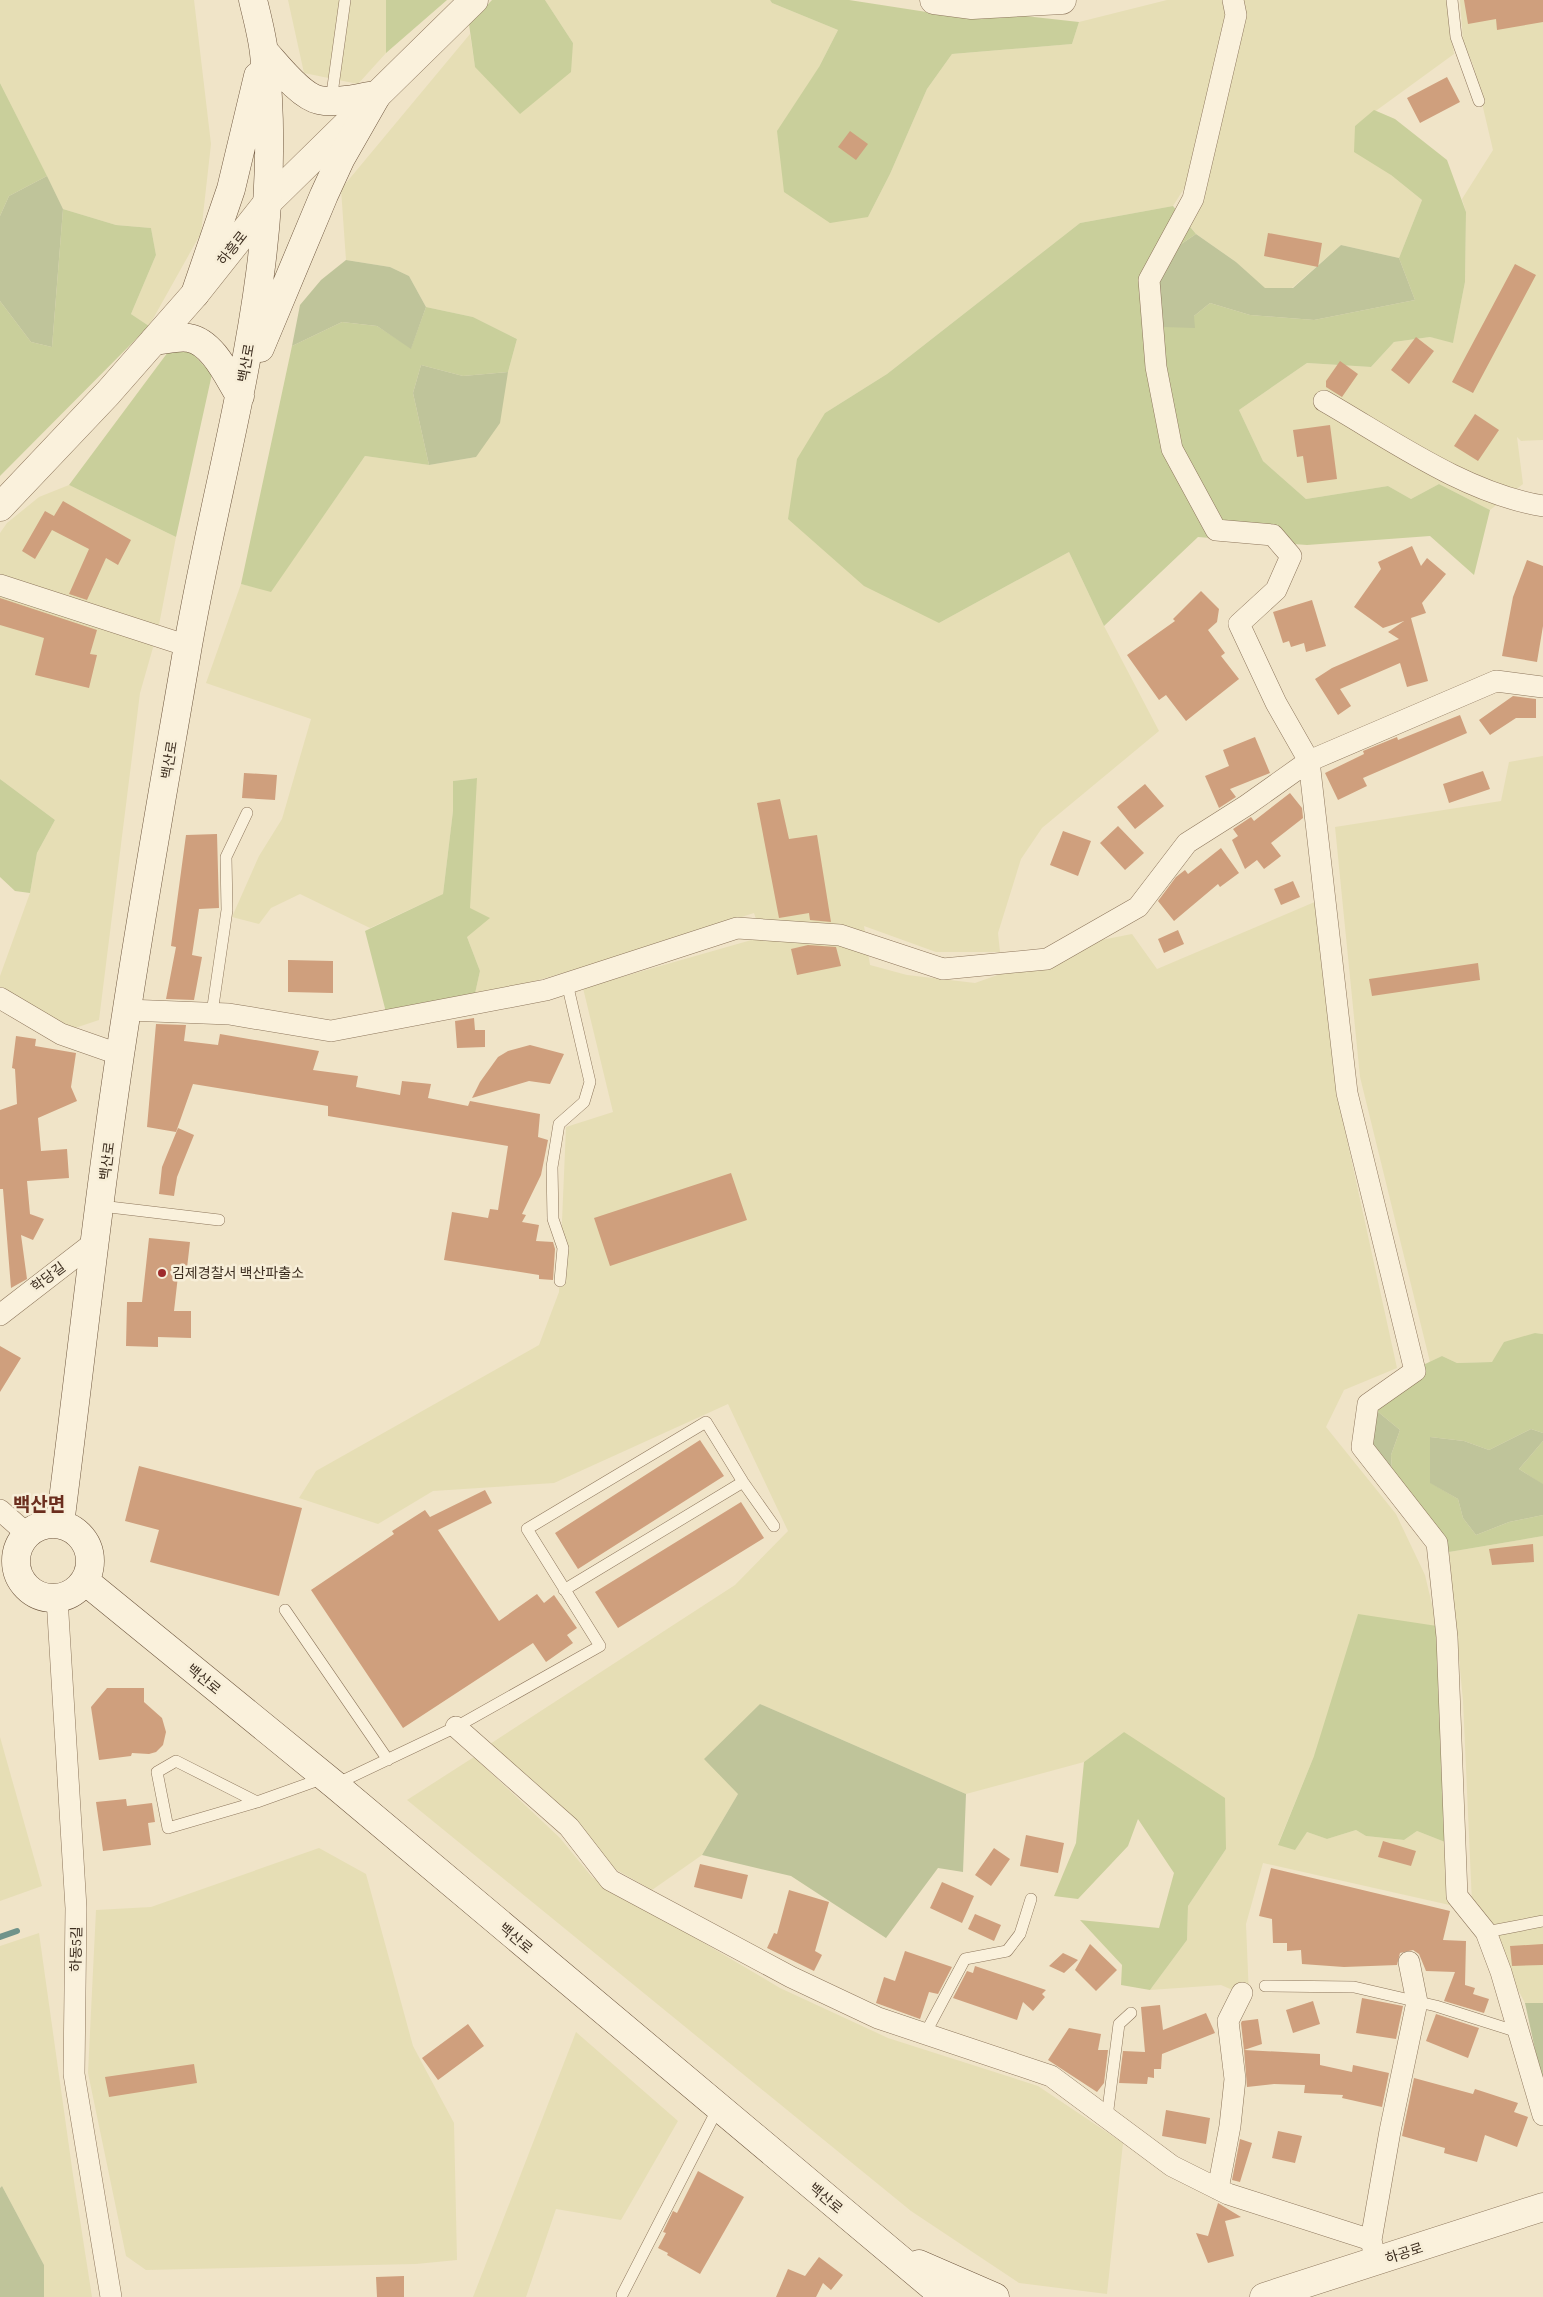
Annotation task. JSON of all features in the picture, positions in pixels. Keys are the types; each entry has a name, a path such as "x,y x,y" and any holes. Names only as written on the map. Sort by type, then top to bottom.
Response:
{"main road":[{"name":"백산로","path":"60,1524 127,1010 188,646 240,396 256,304 268,202 269,117 264,50 253,0"},
{"name":"하흥로","path":"0,507 108,393 154,341 195,294 268,202 474,0"},
{"path":"934,0 972,4 1062,0"},
{"path":"264,50 305,94 318,100 331,101 377,95"},
{"path":"195,294 231,189 264,50"},
{"path":"240,396 324,195 341,158 377,95"},
{"path":"154,341 189,338 203,343 214,356 240,396"},
{"path":"48,1523 72,1528 81,1536 87,1546 90,1557 89,1569 85,1580 77,1589 56,1598 45,1597 34,1593 18,1576 15,1554 26,1533 36,1526 48,1523"},
{"name":"백산로","path":"85,1580 330,1781 945,2297"},
{"name":"하공로","path":"1264,2297 1374,2251 1543,2208"},
{"path":"888,2251 995,2297"}],"street":[{"path":"1233,0 1236,15 1193,199 1149,280 1156,367 1172,450 1216,530 1273,535 1291,556 1276,590 1239,624 1276,702 1309,761 1347,1093 1415,1371 1368,1404 1362,1447 1438,1543 1447,1637 1456,1896 1486,1932 1501,1972 1543,2115"},
{"path":"1324,401 1461,479 1517,501 1543,506"},
{"path":"0,586 188,646"},
{"path":"127,1010 229,1014 331,1031 546,990 736,928 840,935 943,969 1046,959 1138,907 1187,842 1247,805 1309,761 1496,681 1543,687"},
{"path":"0,998 61,1034 120,1055"},
{"name":"학당길","path":"0,1315 97,1240"},
{"path":"0,1510 26,1533"},
{"name":"하동5길","path":"56,1598 76,1908 74,2074 111,2297"},
{"path":"456,1727 569,1827 610,1880 791,1977 878,2018 1051,2076 1172,2166 1218,2189 1374,2251 1390,2131 1417,2002 1410,1962"},
{"path":"1218,2189 1230,2126 1235,2079 1228,2022 1242,1993"}],"lane":[{"path":"331,101 345,0"},
{"path":"1452,0 1456,36 1479,101"},
{"path":"212,1014 227,910 226,857 247,813"},
{"path":"560,1281 563,1248 553,1219 552,1167 558,1124 584,1102 590,1082 568,983"},
{"path":"101,1206 219,1220"},
{"path":"257,1802 176,1761 157,1772 168,1828 330,1781 388,1760 456,1727 600,1646 527,1529 706,1422 743,1482 774,1526"},
{"path":"564,1590 743,1482"},
{"path":"285,1610 388,1760"},
{"path":"925,2034 966,1959 1007,1951 1020,1934 1031,1899"},
{"path":"1486,1932 1543,1921"},
{"path":"1265,1986 1354,1987 1417,2002 1518,2032"},
{"path":"1107,2117 1119,2024 1131,2013"},
{"path":"622,2295 718,2108"}],"shaded area":[{"path":"0,0 194,0 211,144 201,233 149,326 131,314 156,255 151,228 116,225 63,209 0,83"},
{"path":"288,0 386,0 386,53 358,84 304,73"},
{"path":"545,0 770,0 772,3 838,30 819,67 868,217 890,174 927,89 952,54 1072,44 1079,22 1167,0 1225,0 1236,15 1185,187 1173,206 1080,223 887,374 825,413 939,623 1069,552 1104,626 1159,731 1042,828 1021,859 998,933 1000,952 936,952 864,926 870,965 907,975 975,983 1091,942 1132,934 1157,969 1317,901 1338,1099 1397,1368 1344,1390 1326,1427 1396,1514 1425,1575 1437,1626 1314,1756 1278,1844 1307,1832 1327,1839 1356,1830 1366,1836 1404,1840 1417,1831 1445,1842 1454,1906 1263,1863 1246,1924 1249,1997 1221,1985 1150,1990 1187,1940 1188,1906 1226,1849 1124,1732 1084,1762 966,1794 760,1704 738,1794 702,1855 652,1890 615,1869 559,1807 490,1744 735,1585 788,1531 728,1404 554,1483 433,1491 378,1524 299,1498 316,1471 539,1345 559,1292 566,1127 613,1112 583,988 762,937 754,913 606,961 474,998 480,971 467,937 476,778 453,781 453,811 443,894 370,928 300,894 271,908 259,924 232,917 259,856 282,819 311,719 206,683 241,584 271,591 365,456 429,465 476,457 508,372 517,339 473,317 426,307 409,276 390,267 346,260 341,189 470,34 475,67 573,43"},
{"path":"1239,0 1446,0 1454,54 1355,126 1391,175 1422,200 1399,258 1341,245 1292,288 1264,288 1236,262 1196,234 1189,225"},
{"path":"1460,0 1543,0 1543,440 1521,441 1517,437 1523,484 1490,510 1439,484 1411,499 1388,486 1306,499 1263,461 1239,410 1307,363 1371,367 1394,342 1430,337 1453,342 1465,282 1466,212 1462,199 1493,150 1473,65 1463,41"},
{"path":"69,485 176,537 158,630 140,693 99,1020 66,1031 0,993 0,976 30,893 37,853 55,820 0,779 0,533 7,523 39,497"},
{"path":"1543,756 1543,1334 1535,1333 1492,1362 1457,1363 1442,1356 1430,1362 1360,1077 1335,827 1501,801 1509,762"},
{"path":"1543,1536 1543,2003 1525,2003 1472,1903 1463,1701 1449,1552"},
{"path":"0,1737 42,1886 0,1901"},
{"path":"474,1757 560,1838 592,1877 780,1988 888,2038 1038,2086 1123,2143 1107,2294 1019,2283 911,2211 407,1800"},
{"path":"319,1848 366,1874 413,2046 454,2123 457,2260 416,2264 146,2270 126,2256 88,2073 96,1910 151,1907"},
{"path":"39,1933 92,2297 44,2297 44,2265 2,2186 0,2188 0,1946"},
{"path":"576,2032 678,2121 621,2220 556,2209 526,2297 473,2297"}],"green space":[{"path":"386,0 447,0 386,53"},
{"path":"492,0 545,0 573,43 571,72 520,114 475,67 469,24"},
{"path":"770,0 849,0 959,17 1016,15 1079,22 1072,44 952,54 927,89 890,174 868,217 830,223 784,192 777,131 819,67 838,30 772,3"},
{"path":"0,83 47,176 9,196 0,216"},
{"path":"1374,110 1395,119 1447,160 1466,212 1465,282 1453,343 1430,337 1394,342 1371,367 1307,363 1239,410 1263,461 1306,499 1388,486 1411,499 1439,484 1490,510 1474,575 1430,536 1307,545 1198,537 1104,626 1069,552 939,623 864,586 788,519 797,459 825,413 887,374 1080,223 1173,206 1196,234 1177,247 1194,316 1210,303 1250,315 1314,320 1415,300 1399,258 1422,200 1391,175 1354,152 1355,126"},
{"path":"47,176 63,209 52,347 31,342 0,301 0,216 9,196"},
{"path":"63,209 116,225 151,228 156,255 131,314 149,326 0,476 0,301 31,342 52,347"},
{"path":"1196,234 1236,262 1265,288 1293,288 1341,245 1399,258 1415,300 1314,320 1250,315 1210,303 1194,316 1195,328 1163,327 1158,283 1177,247"},
{"path":"346,260 390,267 409,276 426,307 411,349 377,326 342,322 292,346 300,305 321,280"},
{"path":"426,307 473,317 517,339 508,372 463,376 421,365 413,393 429,465 365,456 271,592 241,584 292,346 342,322 377,326 411,348"},
{"path":"189,350 212,374 176,537 69,485 168,352"},
{"path":"421,365 463,376 508,372 500,423 476,457 429,465 413,393"},
{"path":"477,778 470,908 490,918 467,937 480,971 474,998 387,1016 365,931 443,894 453,811 453,781"},
{"path":"0,779 55,820 37,853 30,893 15,891 0,877"},
{"path":"1535,1333 1543,1334 1543,1433 1531,1429 1489,1450 1464,1441 1430,1437 1431,1483 1458,1499 1463,1518 1476,1535 1509,1522 1543,1515 1543,1536 1449,1552 1394,1502 1391,1455 1400,1430 1377,1411 1385,1383 1442,1356 1457,1363 1492,1362 1504,1342"},
{"path":"1377,1411 1400,1430 1391,1455 1392,1472 1380,1457 1373,1444 1372,1431"},
{"path":"1531,1429 1543,1433 1543,1441 1519,1469 1543,1484 1543,1515 1509,1522 1476,1535 1463,1518 1458,1499 1430,1483 1430,1437 1464,1441 1489,1450"},
{"path":"1543,1441 1543,1484 1542,1484 1519,1469"},
{"path":"1358,1614 1437,1626 1445,1842 1417,1831 1404,1840 1366,1836 1356,1830 1327,1839 1307,1832 1295,1850 1278,1845 1314,1756"},
{"path":"760,1704 966,1794 963,1872 938,1868 886,1938 791,1876 702,1855 738,1794 704,1759"},
{"path":"1124,1732 1225,1798 1226,1849 1188,1906 1187,1940 1150,1990 1121,1985 1122,1965 1080,1920 1159,1928 1174,1873 1138,1819 1128,1846 1078,1899 1054,1896 1076,1843 1084,1762"},
{"path":"1525,2003 1543,2003 1543,2086"},
{"path":"2,2186 44,2265 44,2297 0,2297 0,2188"}],"building":[{"path":"1464,0 1543,0 1543,22 1497,30 1496,19 1468,24"},
{"path":"1447,77 1460,102 1420,123 1407,98"},
{"path":"850,131 868,144 856,160 838,147"},
{"path":"1268,233 1322,243 1318,267 1264,256"},
{"path":"1515,264 1536,275 1473,393 1452,382"},
{"path":"1416,337 1434,351 1409,384 1391,370"},
{"path":"1340,361 1358,374 1342,397 1326,387 1326,381"},
{"path":"1475,414 1499,430 1478,461 1454,446"},
{"path":"1330,425 1337,479 1307,483 1303,456 1297,457 1293,430"},
{"path":"63,501 131,540 118,565 106,558 87,600 69,594 89,549 52,530 35,559 22,551 45,511 54,516"},
{"path":"1412,546 1421,566 1427,558 1446,574 1422,603 1426,613 1411,618 1428,681 1407,687 1400,663 1340,689 1351,706 1338,715 1315,679 1332,668 1399,639 1388,632 1404,621 1383,628 1354,607 1381,569 1378,562"},
{"path":"1527,560 1543,566 1543,626 1537,662 1502,656 1513,597"},
{"path":"1201,591 1219,609 1217,622 1208,630 1225,653 1221,656 1239,679 1186,721 1166,695 1159,700 1127,655 1175,621 1173,619"},
{"path":"0,598 97,630 90,654 97,655 89,688 35,675 44,638 0,625"},
{"path":"1312,600 1326,646 1306,652 1304,643 1291,647 1289,641 1283,643 1273,612"},
{"path":"1513,696 1536,699 1536,718 1516,718 1490,735 1479,720"},
{"path":"1460,715 1467,733 1363,778 1367,786 1338,800 1325,773 1364,754 1363,751 1397,737 1398,740"},
{"path":"1255,737 1270,773 1230,789 1236,797 1219,808 1205,776 1229,766 1223,750"},
{"path":"1483,771 1490,789 1449,803 1443,784"},
{"path":"244,773 277,775 275,800 242,798"},
{"path":"1145,784 1164,806 1135,829 1117,807"},
{"path":"1290,793 1302,808 1303,818 1271,843 1281,856 1264,869 1257,860 1245,869 1232,840 1238,836 1233,829 1251,817 1254,821"},
{"path":"780,799 789,839 817,835 831,922 810,920 809,913 779,918 757,803"},
{"path":"1118,826 1144,853 1125,870 1100,843"},
{"path":"1063,831 1091,841 1078,876 1050,865"},
{"path":"217,834 219,908 199,909 192,955 202,957 194,1000 166,999 176,947 171,946 186,835"},
{"path":"1221,848 1239,873 1220,887 1218,884 1174,921 1158,901 1176,877 1185,870 1188,874"},
{"path":"1293,881 1300,897 1281,905 1274,889"},
{"path":"1178,930 1184,944 1164,953 1158,939"},
{"path":"808,945 836,947 841,966 797,975 791,949"},
{"path":"288,960 333,961 333,993 288,992"},
{"path":"1478,963 1480,980 1372,996 1369,979"},
{"path":"474,1018 475,1030 485,1030 485,1047 457,1048 455,1021"},
{"path":"156,1024 186,1025 184,1041 218,1045 220,1034 319,1051 313,1070 358,1076 356,1087 400,1095 402,1081 431,1084 428,1098 468,1106 470,1101 540,1114 538,1137 548,1140 541,1175 522,1214 526,1215 522,1222 539,1225 536,1241 553,1242 555,1249 553,1280 539,1279 539,1275 444,1260 452,1212 488,1218 490,1209 498,1210 508,1146 328,1116 328,1106 193,1084 176,1132 147,1127"},
{"path":"16,1036 36,1039 35,1046 76,1053 71,1087 77,1101 38,1118 41,1151 67,1149 69,1178 27,1181 30,1214 44,1219 33,1240 21,1235 27,1279 11,1288 3,1189 0,1189 0,1110 17,1104 15,1069 12,1068"},
{"path":"530,1045 564,1054 550,1084 529,1081 472,1098 480,1082 498,1057 508,1051"},
{"path":"178,1128 194,1135 177,1177 174,1196 159,1194 162,1167"},
{"path":"731,1173 747,1220 610,1266 594,1218"},
{"path":"149,1238 190,1242 187,1268 179,1267 174,1311 191,1311 191,1338 158,1337 158,1347 126,1346 127,1302 142,1302"},
{"path":"0,1346 21,1358 0,1392"},
{"path":"700,1440 724,1476 578,1569 555,1533"},
{"path":"139,1466 302,1508 279,1596 150,1562 159,1530 125,1521"},
{"path":"485,1490 492,1503 438,1530 499,1621 537,1594 544,1603 554,1595 577,1628 567,1635 573,1643 546,1662 533,1643 403,1728 311,1590 394,1534 392,1531 425,1510 430,1517"},
{"path":"741,1502 764,1538 618,1628 595,1592"},
{"path":"1533,1544 1534,1562 1492,1565 1489,1549"},
{"path":"107,1688 144,1688 144,1702 162,1718 166,1732 163,1745 156,1752 149,1754 132,1753 131,1756 99,1760 91,1707"},
{"path":"126,1799 127,1806 152,1803 155,1822 148,1823 151,1845 103,1851 96,1802"},
{"path":"1026,1835 1064,1843 1058,1873 1020,1866"},
{"path":"1383,1841 1416,1851 1411,1866 1378,1857"},
{"path":"994,1848 1010,1859 991,1886 975,1875"},
{"path":"700,1864 748,1875 742,1899 694,1887"},
{"path":"1271,1868 1450,1911 1443,1940 1466,1941 1465,1985 1475,1988 1473,1994 1489,1999 1484,2013 1444,2001 1455,1972 1426,1971 1419,1954 1413,1950 1400,1953 1397,1965 1344,1967 1302,1964 1301,1950 1287,1951 1287,1943 1273,1943 1272,1919 1259,1916"},
{"path":"942,1882 974,1896 962,1923 930,1908"},
{"path":"789,1890 829,1902 815,1951 822,1955 814,1971 767,1948 774,1933 777,1934"},
{"path":"975,1914 1001,1925 994,1941 968,1929"},
{"path":"1090,1944 1117,1970 1096,1991 1075,1970"},
{"path":"1543,1944 1543,1965 1512,1966 1510,1946"},
{"path":"905,1951 952,1967 938,1994 929,1992 920,2019 876,2003 884,1977 895,1981"},
{"path":"1063,1953 1078,1960 1064,1973 1049,1966"},
{"path":"975,1966 1046,1990 1042,1994 1045,1997 1033,2011 1023,2002 1017,2020 953,1998 967,1971 973,1973"},
{"path":"1362,1998 1403,2006 1396,2039 1356,2033"},
{"path":"1313,2001 1320,2024 1293,2033 1286,2010"},
{"path":"1160,2005 1163,2030 1206,2013 1215,2033 1162,2054 1161,2069 1154,2069 1154,2078 1148,2077 1147,2084 1119,2083 1123,2051 1145,2052 1141,2007"},
{"path":"1436,2014 1479,2028 1468,2058 1426,2041"},
{"path":"1258,2019 1262,2044 1244,2050 1241,2023 1242,2021"},
{"path":"468,2024 484,2046 438,2080 422,2058"},
{"path":"1069,2028 1101,2034 1098,2050 1108,2050 1104,2083 1097,2092 1048,2060"},
{"path":"1244,2050 1320,2054 1320,2065 1352,2072 1353,2065 1389,2073 1382,2107 1342,2098 1343,2095 1304,2093 1305,2085 1274,2084 1247,2087"},
{"path":"194,2064 197,2083 109,2097 105,2077"},
{"path":"1414,2078 1473,2094 1475,2089 1518,2103 1514,2112 1528,2117 1517,2147 1485,2135 1477,2162 1444,2153 1445,2148 1402,2136"},
{"path":"1166,2110 1210,2118 1206,2144 1162,2136"},
{"path":"1278,2131 1302,2136 1295,2163 1272,2158"},
{"path":"1240,2139 1252,2143 1240,2182 1232,2180"},
{"path":"698,2171 744,2197 700,2274 658,2248 666,2233 663,2232 673,2211 677,2213"},
{"path":"1218,2203 1241,2217 1225,2221 1234,2256 1208,2263 1196,2233 1208,2236"},
{"path":"819,2257 843,2275 831,2290 823,2283 816,2297 776,2297 788,2269 805,2276"},
{"path":"404,2276 404,2297 377,2297 376,2277"}],"waterway":[{"path":"0,1937 17,1931"}],"place":[{"name":"김제경찰서 백산파출소","path":"162,1273"}],"district":[{"name":"백산면","path":"39,1504"}]}
